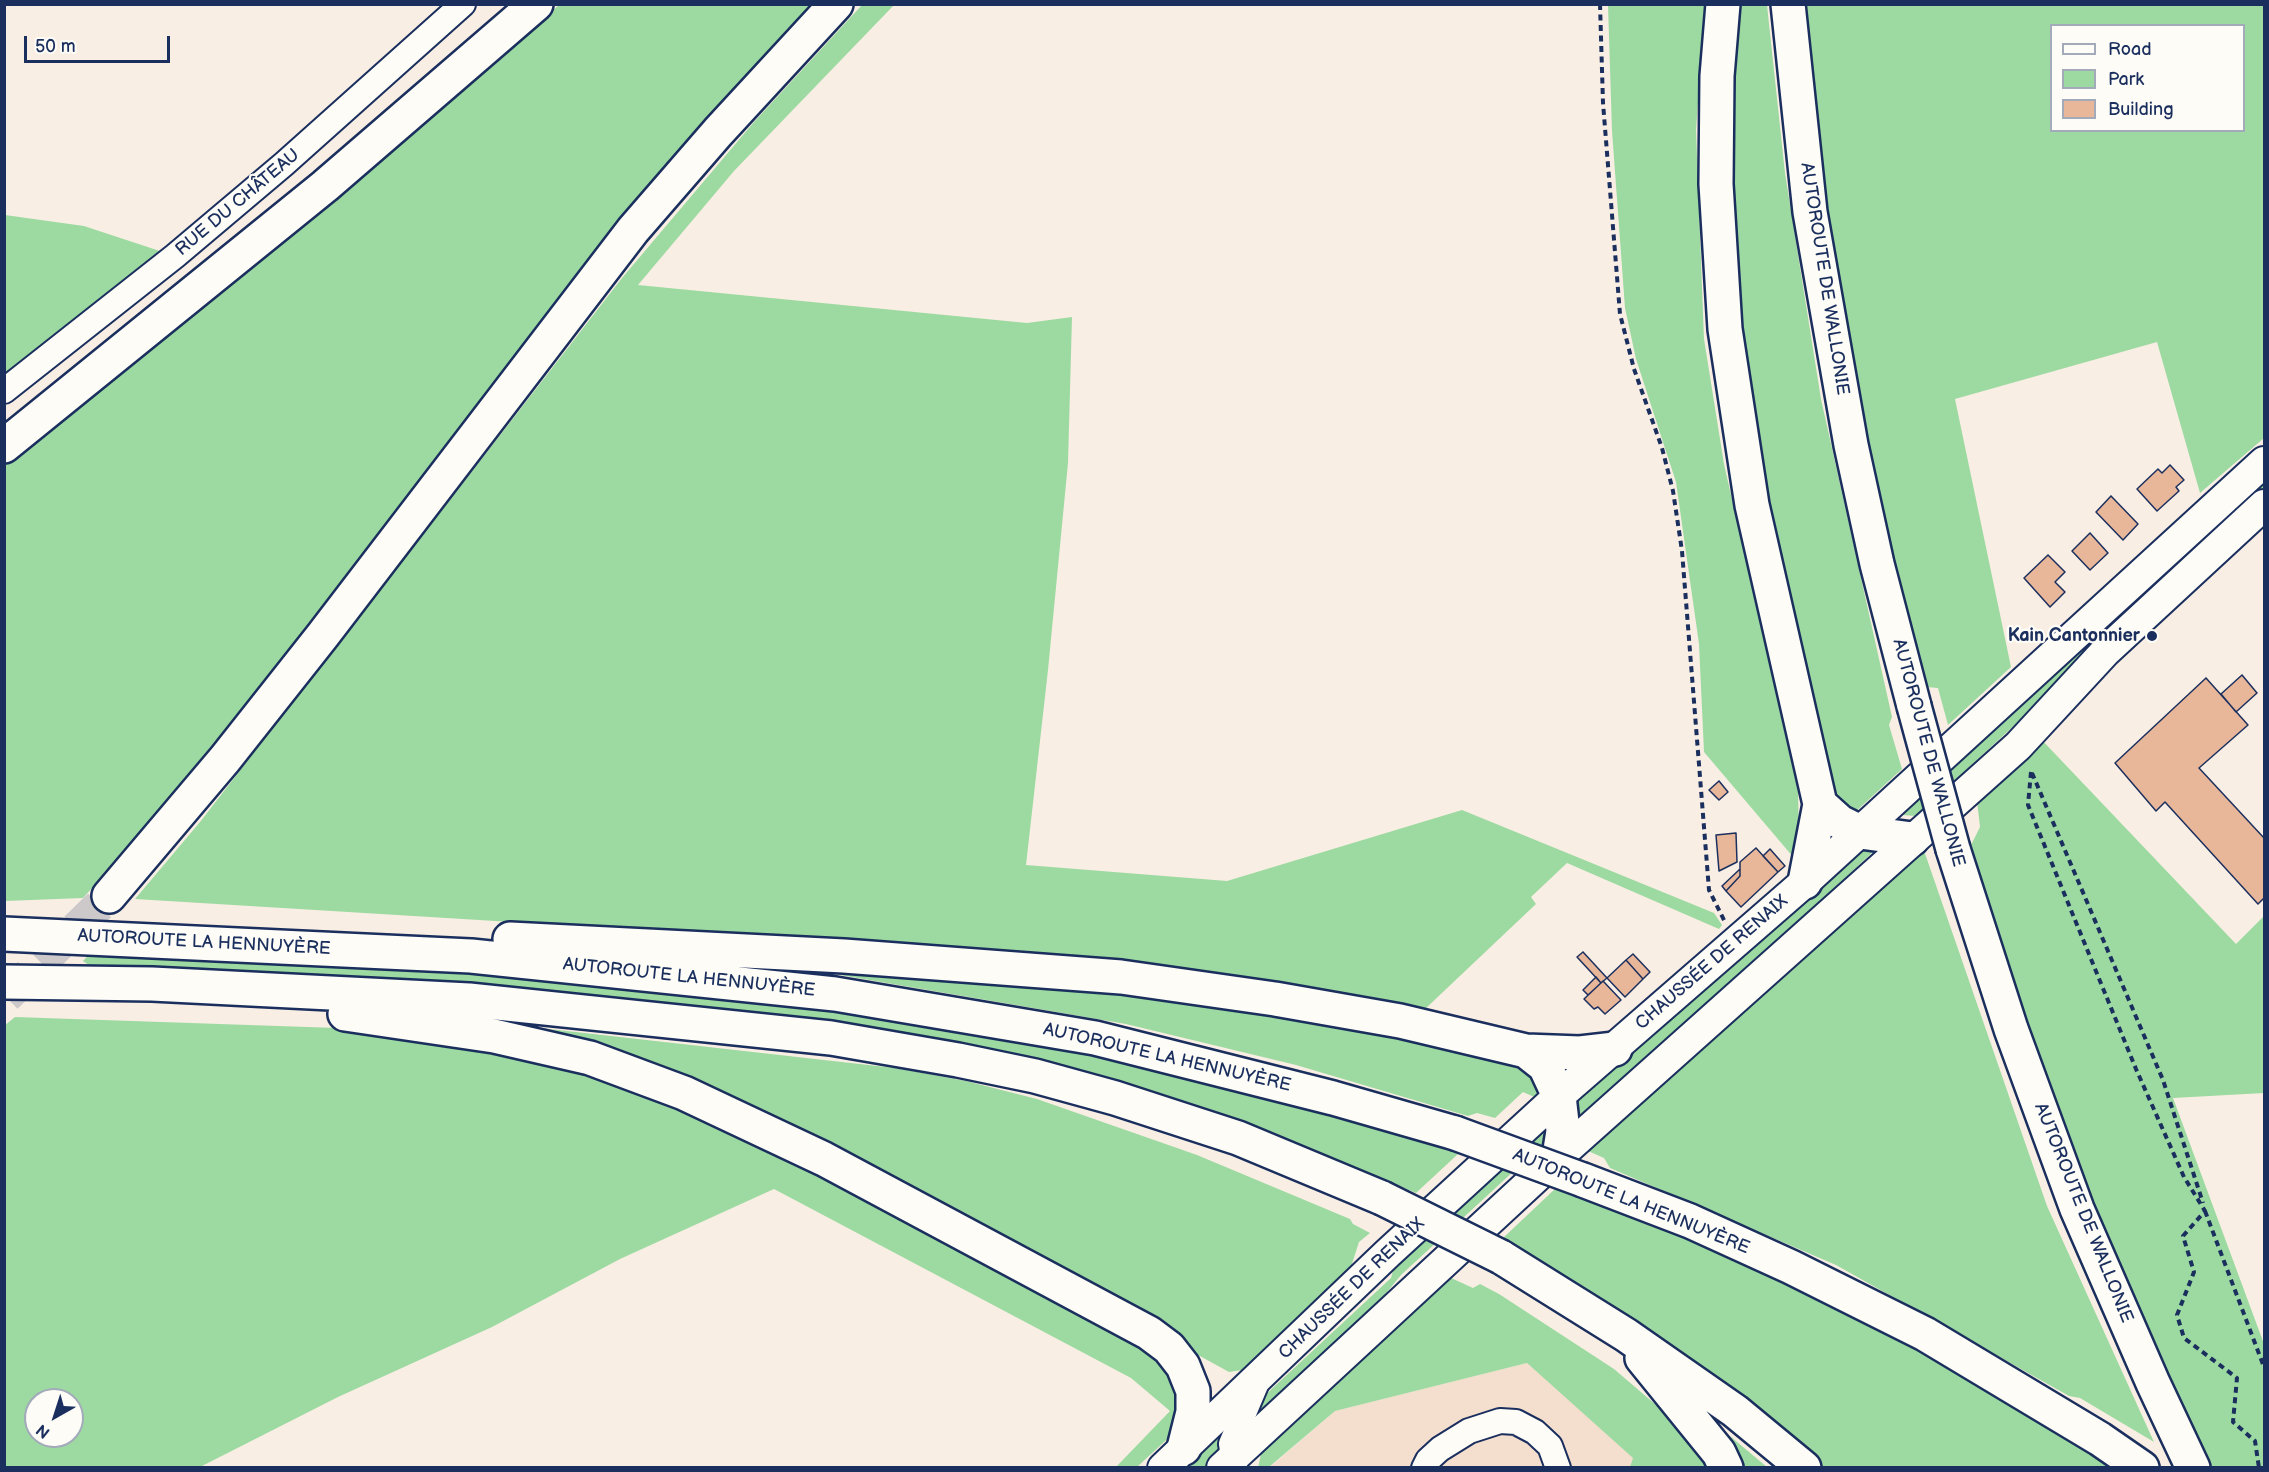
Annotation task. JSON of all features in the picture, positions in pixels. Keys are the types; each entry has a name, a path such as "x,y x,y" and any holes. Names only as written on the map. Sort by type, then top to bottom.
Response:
{"highway":[{"path":"4,446 325,186 536,4"},
{"path":"109,896 225,759 323,635 633,230 726,123 836,4"},
{"path":"1723,4 1717,76 1716,184 1725,330 1752,506 1820,804 1805,882"},
{"name":"AUTOROUTE DE WALLONIE","path":"1788,4 1810,212 1851,445 1877,564 1953,849 2011,1029 2077,1209 2152,1383 2193,1467"},
{"path":"1820,804 1840,822 1860,832 1912,839"},
{"name":"AUTOROUTE LA HENNUYÈRE","path":"4,934 370,950 505,959 835,994 1095,1038 1333,1098 1455,1133 1689,1221 1801,1272 1925,1334 2100,1439 2142,1467"},
{"path":"370,950 431,935 844,956 1024,968 1121,977 1275,999 1400,1021 1526,1051 1580,1053 1615,1049"},
{"path":"4,982 152,984 515,1005 831,1038 1035,1076 1115,1098 1227,1135 1307,1165 1382,1198 1501,1257 1626,1335 1735,1411 1804,1467"},
{"path":"152,984 215,1006 322,1012 406,1022 547,1047 630,1072 715,1107 824,1159 1149,1333 1169,1348 1183,1366 1193,1391 1193,1412 1174,1458"},
{"path":"1526,1051 1545,1066 1559,1096 1563,1131 1559,1156"},
{"path":"1626,1335 1654,1376 1719,1453 1726,1467"}],"main road":[{"name":"CHAUSSÉE DE RENAIX","path":"1174,1458 1388,1253 1559,1096 1736,944 2265,462"},
{"path":"1231,1464 1559,1156 1912,839 2024,759 2105,652 2265,505"}],"street":[{"name":"RUE DU CHÂTEAU","path":"4,391 202,233 463,4"},
{"path":"1231,1464 1231,1444 1259,1378"},
{"path":"1425,1467 1428,1460 1440,1449 1469,1431 1500,1421 1516,1422 1535,1432 1550,1446 1558,1467"}],"path":[{"path":"1599,4 1620,314 1634,369 1662,448 1673,491 1683,563 1709,890 1736,944"},
{"path":"2024,759 2028,805 2136,1069 2184,1177 2205,1211"},
{"path":"2024,759 2163,1080 2205,1211 2265,1367"},
{"path":"2205,1211 2183,1236 2194,1272 2177,1315 2184,1338 2237,1378 2233,1422 2255,1441 2259,1467"}],"shaded area":[{"path":"1527,1363 1634,1458 1630,1468 1269,1468 1335,1411"}],"green space":[{"path":"895,4 734,171 638,285 1027,323 1072,317 1068,463 1026,865 1227,881 1462,810 1714,913 1722,925 1719,929 1567,863 1531,897 1536,904 1424,1010 1297,984 1118,959 135,899 200,822 622,278 754,122 862,5"},
{"path":"559,5 815,5 733,89 609,234 239,715 158,815 83,898 5,901 5,465 139,359 377,161"},
{"path":"1608,5 1705,5 1696,130 1704,339 1724,464 1798,792 1799,835 1794,858 1704,752 1699,644 1676,482 1636,359 1625,308 1612,131"},
{"path":"1734,5 1767,5 1785,173 1821,399 1892,717 1889,725 1902,769 1854,813 1825,786 1746,401 1725,104"},
{"path":"1804,5 2264,5 2264,438 2200,493 2157,342 1955,399 2011,667 1948,725 1938,688 1926,687 1883,529 1838,298 1812,91"},
{"path":"5,215 84,226 175,256 5,391"},
{"path":"2264,472 2264,495 1916,816 1889,814"},
{"path":"2039,737 2236,944 2264,916 2264,1093 2173,1098 2264,1344 2264,1467 2210,1467 2144,1339 2072,1154 2019,1003 1970,847 1980,827 1976,793"},
{"path":"1921,842 2047,1206 2154,1442 2080,1398 2069,1396 1836,1265 1610,1168 1604,1158 1588,1151"},
{"path":"1854,845 1875,850 1569,1135 1568,1102"},
{"path":"95,948 552,973 888,1012 1158,1063 1441,1146 1458,1154 1416,1193 1397,1185 1391,1189 1044,1067 97,971 83,961"},
{"path":"719,960 1163,989 1524,1060 1547,1091 1539,1099 1523,1092 1495,1118 1477,1113 1468,1116 1296,1065 1126,1024 840,975"},
{"path":"15,1017 337,1028 559,1066 645,1093 767,1145 1170,1363 1183,1386 1176,1431 1137,1467 1116,1467 1170,1411 1131,1378 774,1189 620,1259 492,1327 338,1397 200,1467 5,1467 4,1026"},
{"path":"469,1020 895,1068 966,1081 1037,1099 1197,1155 1350,1219 1353,1224 1370,1233 1359,1242 1349,1273 1242,1370 1229,1372 815,1144"},
{"path":"1549,1129 1547,1138 1540,1147 1401,1275 1359,1326 1243,1435 1263,1397 1391,1278 1394,1267 1536,1133"},
{"path":"1556,1188 1679,1229 1971,1371 2100,1457 2110,1467 1819,1467 1515,1254 1513,1245 1503,1238"},
{"path":"1449,1277 1473,1288 1480,1284 1499,1294 1614,1369 1683,1428 1712,1421 1767,1467 1630,1467 1633,1458 1527,1363 1335,1411 1269,1467 1258,1468 1261,1454"},
{"path":"1232,1425 1222,1451 1205,1467 1185,1468"}],"building":[{"path":"2170,465 2184,480 2176,487 2179,491 2157,511 2137,489 2158,469 2162,473"},
{"path":"2111,496 2138,524 2123,540 2096,512"},
{"path":"2090,533 2108,553 2090,570 2072,551"},
{"path":"2048,555 2065,572 2055,582 2065,592 2050,607 2024,578"},
{"path":"2242,675 2257,693 2236,712 2221,694"},
{"path":"2206,678 2248,725 2199,768 2264,838 2264,898 2258,904 2165,802 2156,811 2115,763"},
{"path":"1719,781 1728,792 1719,800 1709,790"},
{"path":"1736,833 1737,862 1719,871 1716,835"},
{"path":"1756,848 1778,872 1741,907 1726,891 1740,876 1740,862"},
{"path":"1770,849 1785,866 1778,872 1763,856"},
{"path":"1740,869 1740,876 1726,891 1722,886"},
{"path":"1583,952 1607,978 1601,983 1577,957"},
{"path":"1633,954 1650,972 1643,979 1626,960"},
{"path":"1626,960 1643,979 1625,997 1607,978"},
{"path":"1596,977 1601,983 1588,995 1583,990"},
{"path":"1603,981 1621,1000 1605,1014 1598,1007 1594,1009 1584,999"}],"tunnel":[{"path":"6,997 109,896"}],"place":[{"name":"Kain Cantonnier","path":"2152,636"}]}
